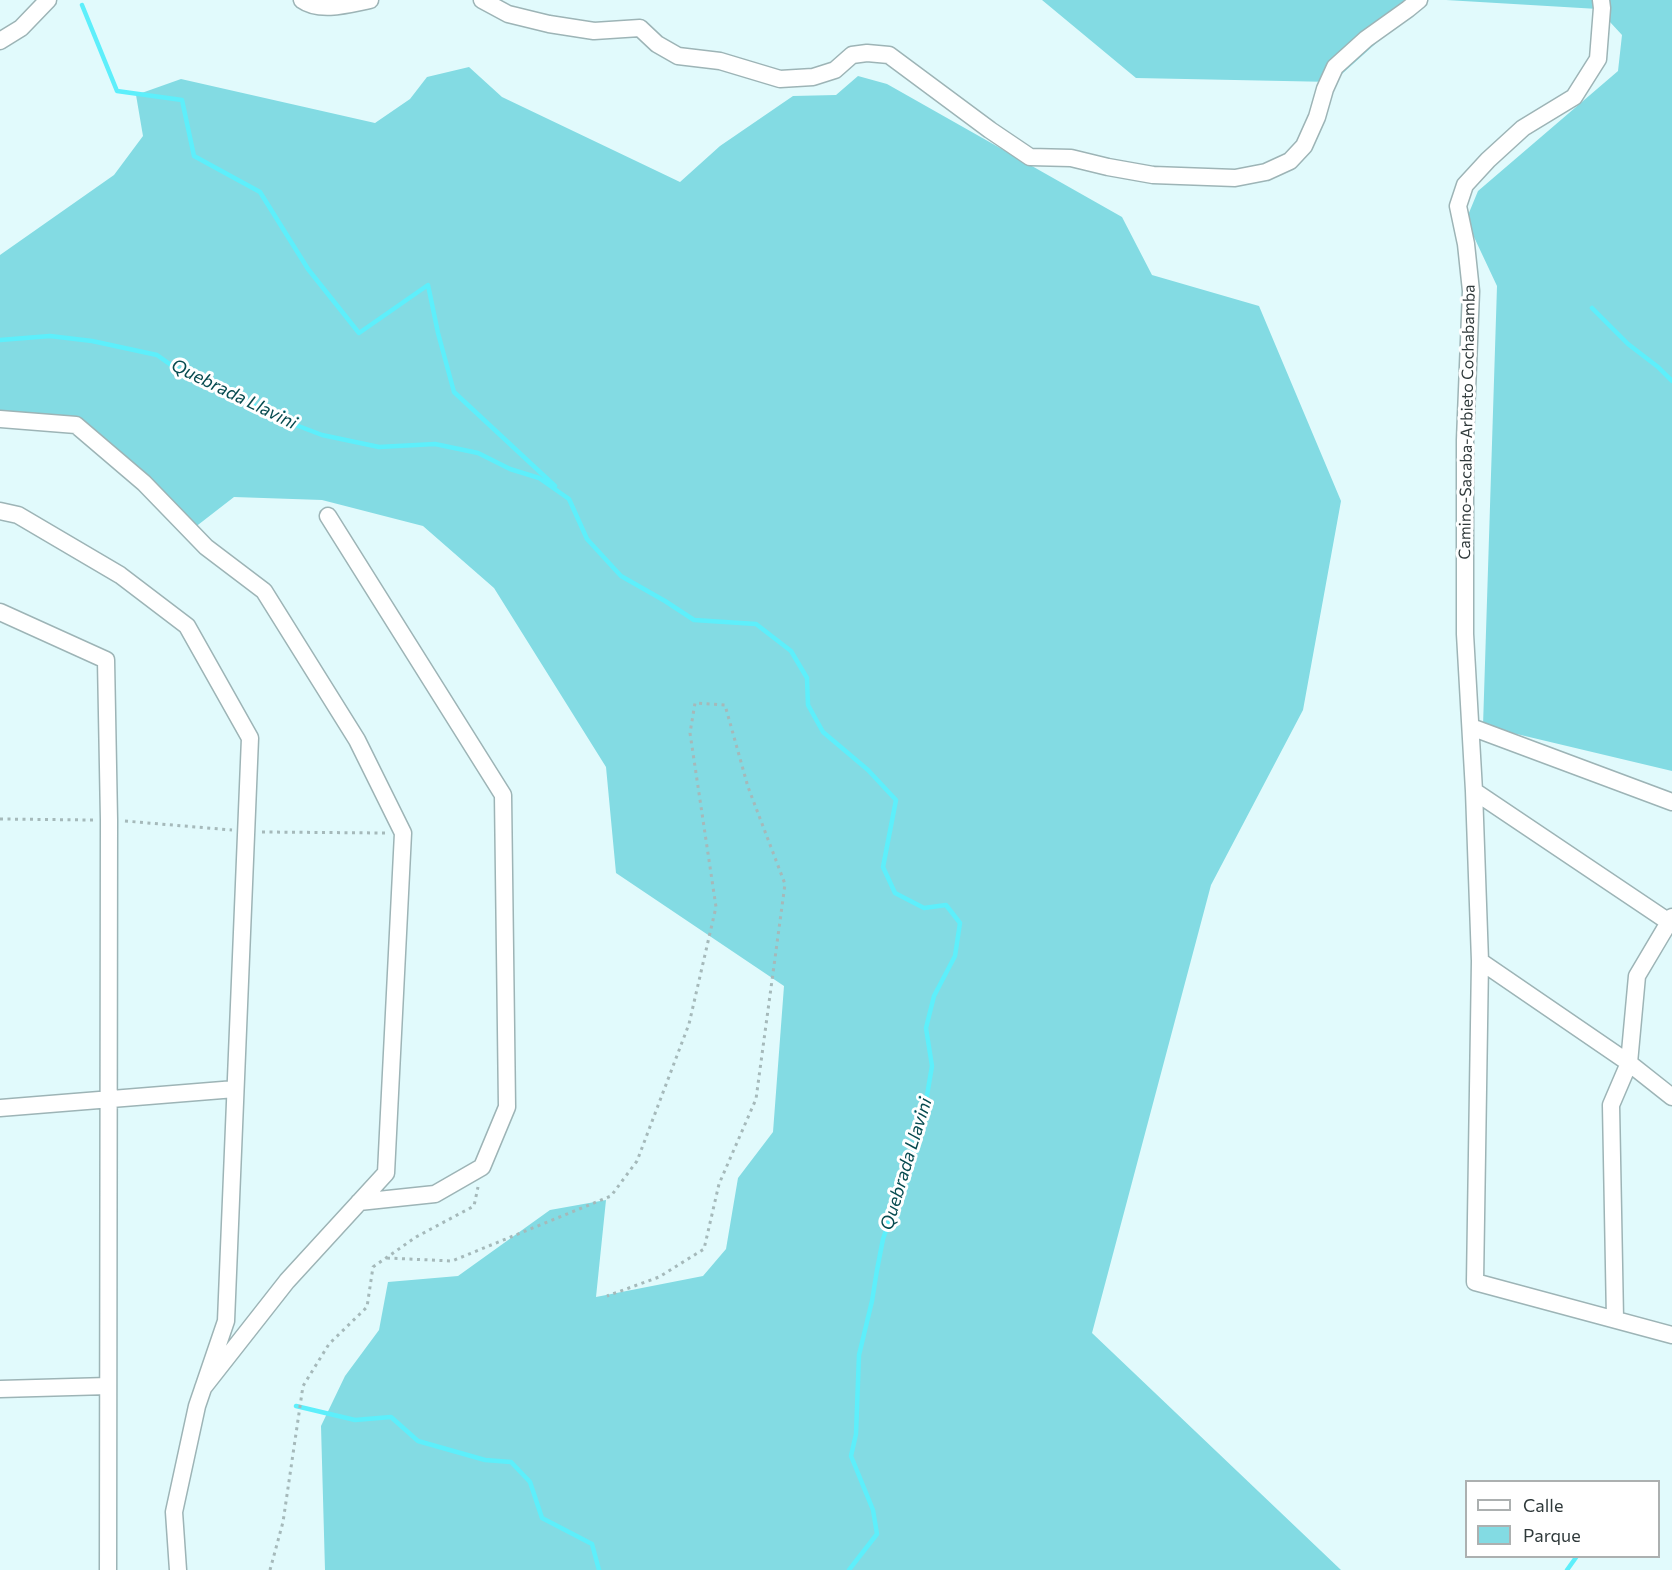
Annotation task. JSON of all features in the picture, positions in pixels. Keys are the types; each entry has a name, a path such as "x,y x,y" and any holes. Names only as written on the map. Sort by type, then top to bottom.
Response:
{"street":[{"path":"0,41 21,28 48,0"},
{"path":"302,0 309,5 335,6 370,0"},
{"path":"482,0 508,14 549,24 594,31 640,28 657,44 678,56 720,61 780,79 813,77 835,69 852,55 867,53 889,55 990,130 1030,156 1071,158 1153,175 1235,178 1266,172 1290,161 1304,146 1335,67 1366,39 1419,0"},
{"name":"Camino-Sacaba-Arbieto Cochabamba","path":"1601,0 1599,59 1574,97 1523,128 1488,159 1465,185 1458,206 1466,244 1471,291 1465,440 1464,542 1466,654 1480,962 1475,1282 1615,1319"},
{"path":"0,419 76,425 144,483 206,547 264,591 357,740 403,833 386,1173 287,1281 203,1388"},
{"path":"0,511 18,515 120,575 187,626 250,738 226,1321 197,1406 174,1512 178,1570"},
{"path":"328,516 503,795 507,1107 482,1167 435,1194 359,1202"},
{"path":"0,612 106,660 109,820 108,1570"},
{"path":"1471,727 1672,802"},
{"path":"1474,791 1671,921 1637,976 1629,1063 1611,1105 1615,1319 1672,1335"},
{"path":"1480,962 1629,1063 1672,1098"},
{"path":"0,1108 235,1089"},
{"path":"0,1389 108,1386"}],"path":[{"path":"387,1258 452,1262 611,1196 637,1161 689,1024 716,907 690,733 695,703 725,705 748,788 785,884 756,1099 719,1184 704,1249 659,1277 607,1296"},
{"path":"0,819 109,820 246,831 403,833"},
{"path":"270,1570 283,1522 303,1386 329,1344 367,1307 373,1267 416,1238 474,1206 482,1167"}],"green space":[{"path":"1042,0 1424,0 1333,82 1136,78"},
{"path":"1446,0 1672,0 1672,771 1483,726 1497,286 1466,220 1478,191 1618,71 1622,35 1598,9"},
{"path":"469,67 502,97 680,182 720,146 793,96 836,95 858,76 887,84 1122,217 1152,275 1259,306 1341,501 1303,710 1211,885 1092,1333 1341,1570 325,1570 321,1426 345,1376 379,1330 388,1282 458,1276 550,1210 606,1200 596,1297 703,1276 726,1249 738,1178 773,1132 784,986 616,873 606,767 494,588 423,526 322,500 234,497 194,528 85,432 0,416 0,255 114,175 143,136 136,95 181,79 375,123 410,99 427,77"}],"waterway":[{"path":"82,5 117,91 182,100 194,156 260,192 308,269 359,333 428,285 454,392 555,486"},
{"path":"1592,308 1628,344 1672,381"},
{"name":"Quebrada Llavini","path":"0,340 50,336 92,341 157,355 185,375 218,382 267,414 322,435 379,447 435,444 478,453 510,469 539,478 569,499 587,539 621,576 694,620 756,624 791,651 807,678 808,705 823,732 868,770 896,800 883,867 895,893 924,908 946,905 960,923 955,956 934,996 926,1028 932,1066 923,1119 883,1239 859,1355 856,1434 851,1456 873,1510 877,1534 849,1570"},
{"path":"296,1406 355,1420 391,1417 418,1441 485,1460 511,1462 530,1482 542,1518 592,1544 599,1570"},
{"path":"1567,1570 1576,1558"}]}
